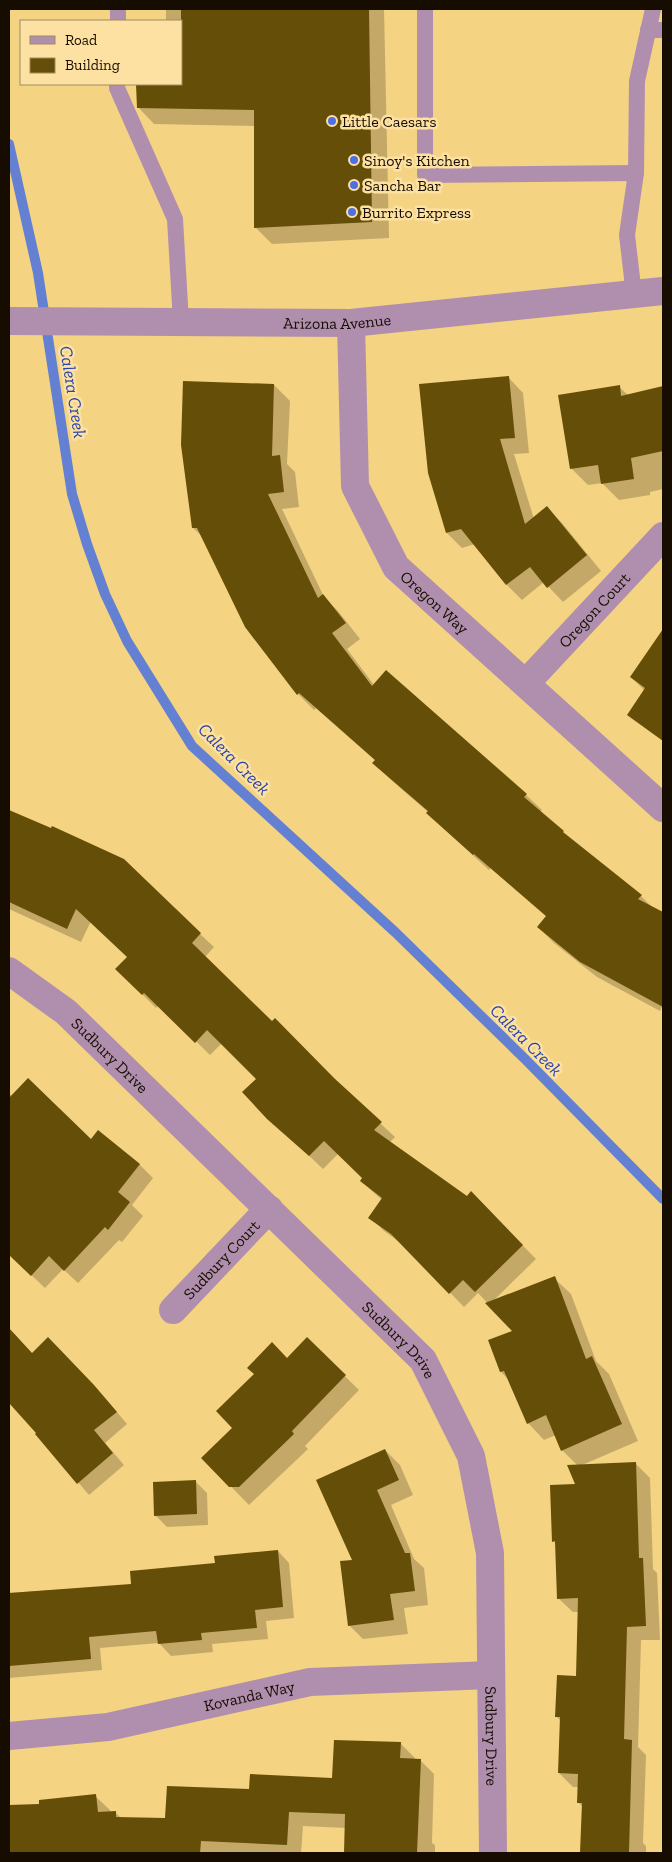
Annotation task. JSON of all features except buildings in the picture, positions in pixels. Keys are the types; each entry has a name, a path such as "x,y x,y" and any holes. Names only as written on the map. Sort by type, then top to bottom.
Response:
{"street":[{"name":"Arizona Avenue","path":"9,321 352,323 663,291"},
{"name":"Oregon Way","path":"352,323 355,486 396,568 663,808"},
{"name":"Oregon Court","path":"526,683 663,536"},
{"name":"Sudbury Drive","path":"9,971 66,1012 423,1360 471,1456 490,1553 493,1853"},
{"name":"Sudbury Court","path":"173,1310 269,1209"},
{"name":"Kovanda Way","path":"9,1736 108,1727 310,1682 491,1675"}],"lane":[{"path":"425,9 425,175 636,173"},
{"path":"634,295 627,235 636,173 637,81 656,30 653,9"},
{"path":"117,85 175,220 181,322"}],"waterway":[{"name":"Calera Creek","path":"9,144 38,273 72,494 87,544 105,594 127,641 192,746 395,932 525,1059 663,1199"}],"place":[{"name":"Little Caesars","path":"332,121"},
{"name":"Sinoy's Kitchen","path":"354,160"},
{"name":"Sancha Bar","path":"354,185"},
{"name":"Burrito Express","path":"352,212"}]}
